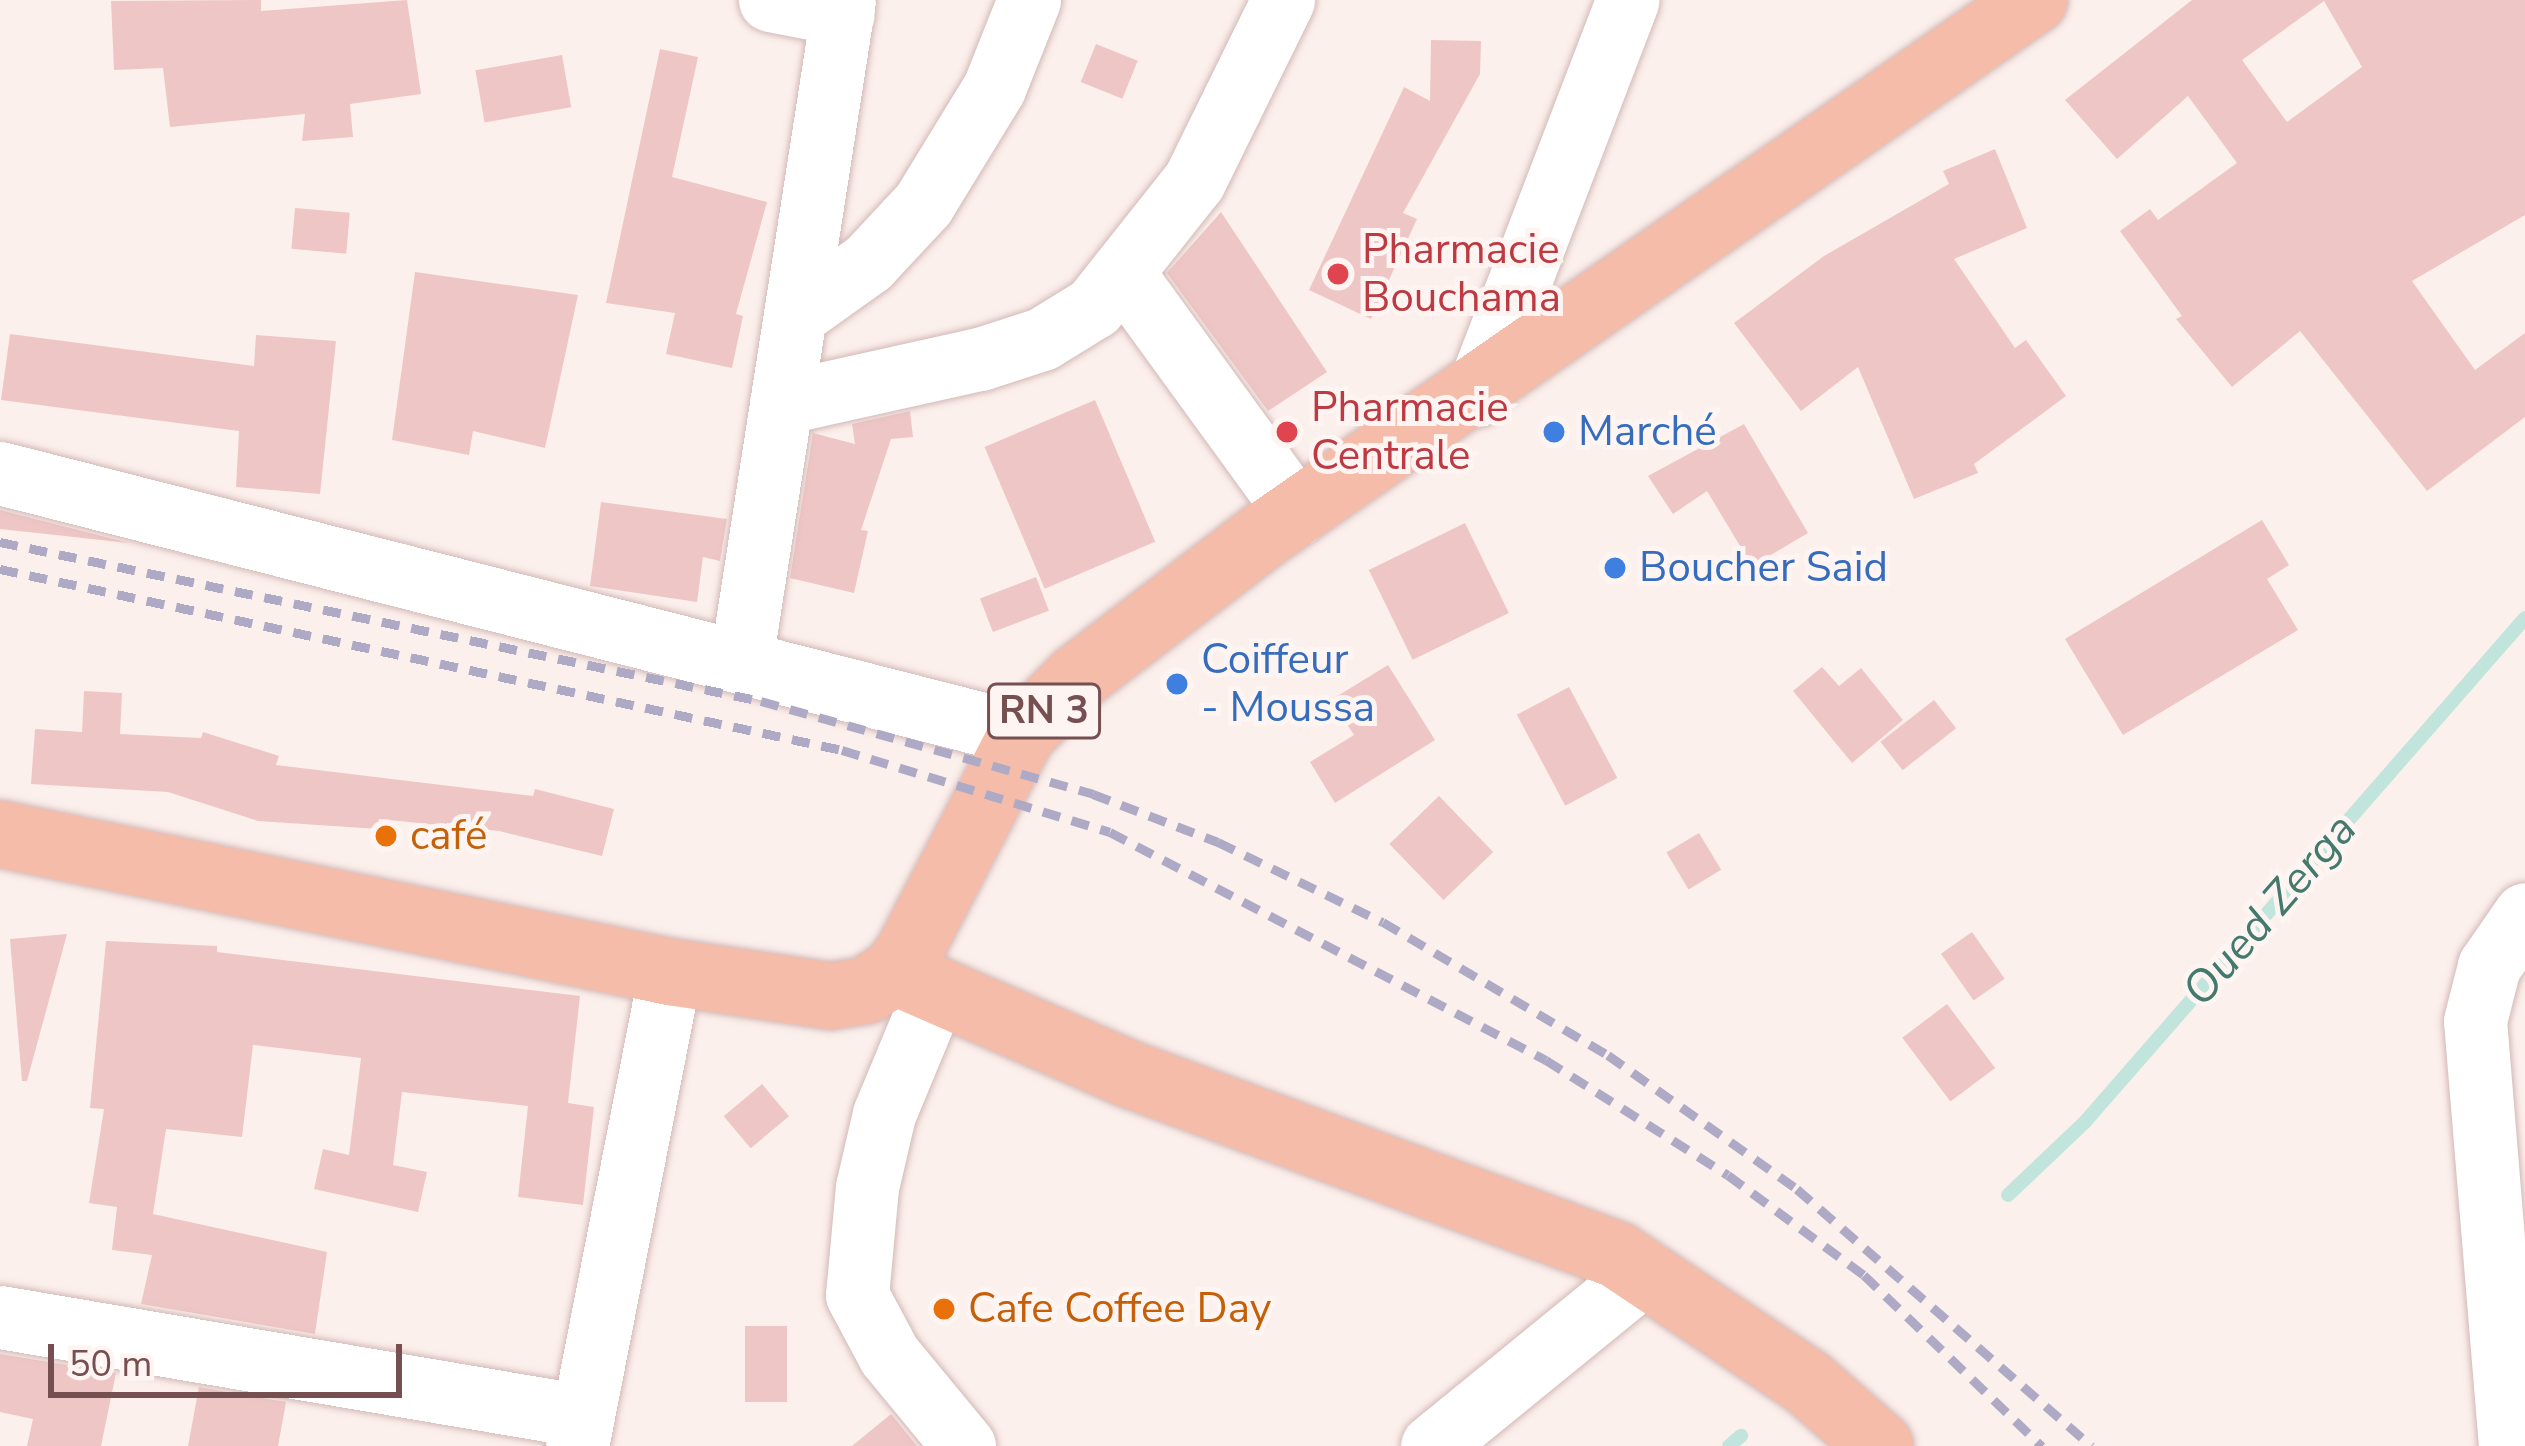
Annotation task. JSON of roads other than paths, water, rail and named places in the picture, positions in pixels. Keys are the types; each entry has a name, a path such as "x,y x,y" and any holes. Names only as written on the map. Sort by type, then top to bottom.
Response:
{"main road":[{"name":"RN 3","path":"915,982 1022,734 1077,678 1297,513 1476,395 2034,0"},
{"path":"0,834 670,972 830,996 915,982 1645,1271 1807,1382 1880,1446"}],"street":[{"path":"741,661 843,7 770,0"},
{"path":"795,315 868,263 922,204 994,88 1028,0"},
{"path":"781,403 1042,339 1125,276 1194,182 1283,0"},
{"path":"1476,395 1628,0"},
{"path":"1125,276 1297,513"},
{"path":"0,473 1022,734"},
{"path":"2510,1446 2475,1021 2488,966 2525,914"},
{"path":"0,1317 580,1431 670,972"},
{"path":"915,982 867,1186 856,1295 889,1355 964,1446"},
{"path":"1432,1446 1645,1271"}],"waterway":[{"name":"Oued Zerga","path":"2008,1195 2084,1123 2525,618"},
{"name":"Oued Zerga","path":"1729,1446 1741,1436"}],"railway":[{"path":"0,542 761,701 1093,794 1218,842 1383,922 1608,1055 1797,1189 2092,1446"},
{"path":"0,569 842,750 1110,832 1546,1060 1728,1175 1864,1275 2042,1446"}],"place":[{"name":"Pharmacie Bouchama","path":"1338,274"},
{"name":"Pharmacie Centrale","path":"1287,432"},
{"name":"Marché","path":"1554,432"},
{"name":"Boucher Said","path":"1615,568"},
{"name":"Coiffeur - Moussa","path":"1177,684"},
{"name":"café","path":"386,836"},
{"name":"Cafe Coffee Day","path":"944,1309"}]}
